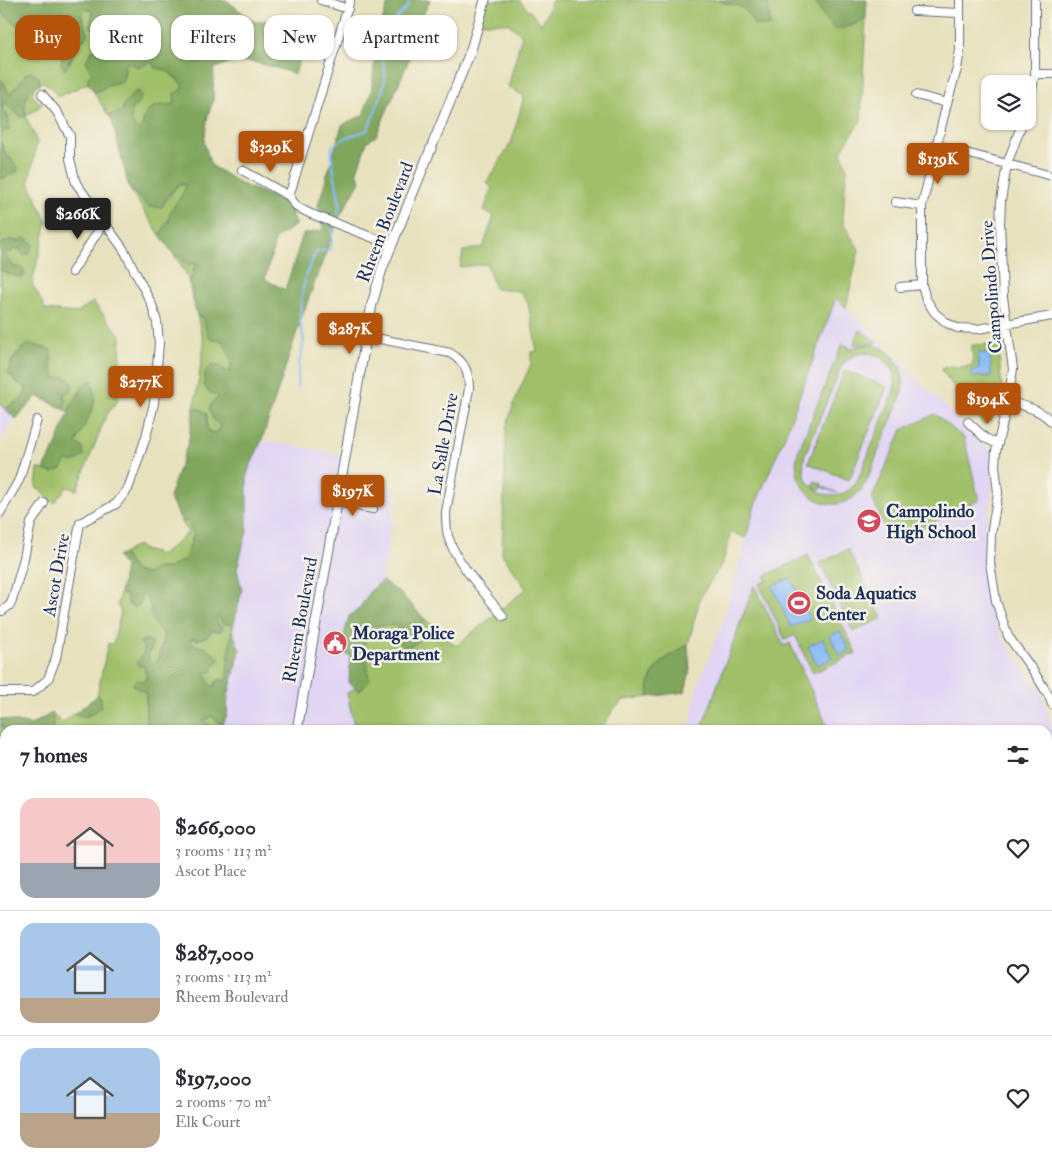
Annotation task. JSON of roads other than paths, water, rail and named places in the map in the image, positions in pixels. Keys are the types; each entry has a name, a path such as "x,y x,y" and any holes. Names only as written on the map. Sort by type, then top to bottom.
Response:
{"street":[{"path":"320,0 348,9"},
{"path":"289,196 350,0"},
{"name":"Rheem Boulevard","path":"298,725 372,304 382,269 472,50 485,0"},
{"path":"960,0 960,50 957,69 946,104 922,206 922,285 926,299 935,313 957,328 978,329 1052,316"},
{"path":"1035,0 1035,74 1052,74"},
{"path":"914,11 960,12"},
{"name":"Ascot Drive","path":"0,692 33,692 48,679 56,658 80,523 116,504 128,489 146,437 154,404 159,343 157,322 152,305 130,262 76,183 70,159 70,136 57,112 42,94"},
{"path":"916,95 946,104"},
{"name":"Campolindo Drive","path":"1020,130 1007,164 1001,201 1003,298 1013,369 995,466 998,493 991,535 990,564 996,601 1008,636 1050,696 1052,704"},
{"path":"936,145 1052,176"},
{"path":"242,170 289,196 297,207 311,214 392,245"},
{"path":"895,202 922,206"},
{"path":"72,272 104,222"},
{"path":"900,287 922,285"},
{"name":"La Salle Drive","path":"366,336 450,353 460,359 466,368 469,389 446,512 446,524 449,540 457,557 502,616"},
{"path":"1008,401 1032,408 1046,415 1052,422"},
{"path":"0,512 19,480 37,420"},
{"path":"968,422 985,438 998,444"},
{"path":"336,502 373,509"},
{"path":"0,610 2,611 12,601 31,523 44,503"}],"water":[{"path":"978,353 990,353 991,376 972,377 972,370 979,369"},
{"path":"977,388 978,392 992,403 984,411 968,396"},
{"path":"791,578 810,619 791,627 772,586"},
{"path":"840,631 849,650 839,655 830,636"},
{"path":"823,639 832,658 817,665 808,646"}],"waterway":[{"path":"338,215 340,205 332,161 332,146 345,138 368,130 385,77 378,38 408,6 410,0"},
{"path":"297,388 299,364 304,341 300,322 301,299 306,274 316,252 332,249 332,229"}],"place":[{"name":"Campolindo High School","path":"869,521"},
{"name":"Soda Aquatics Center","path":"799,603"},
{"name":"Moraga Police Department","path":"335,643"}]}
